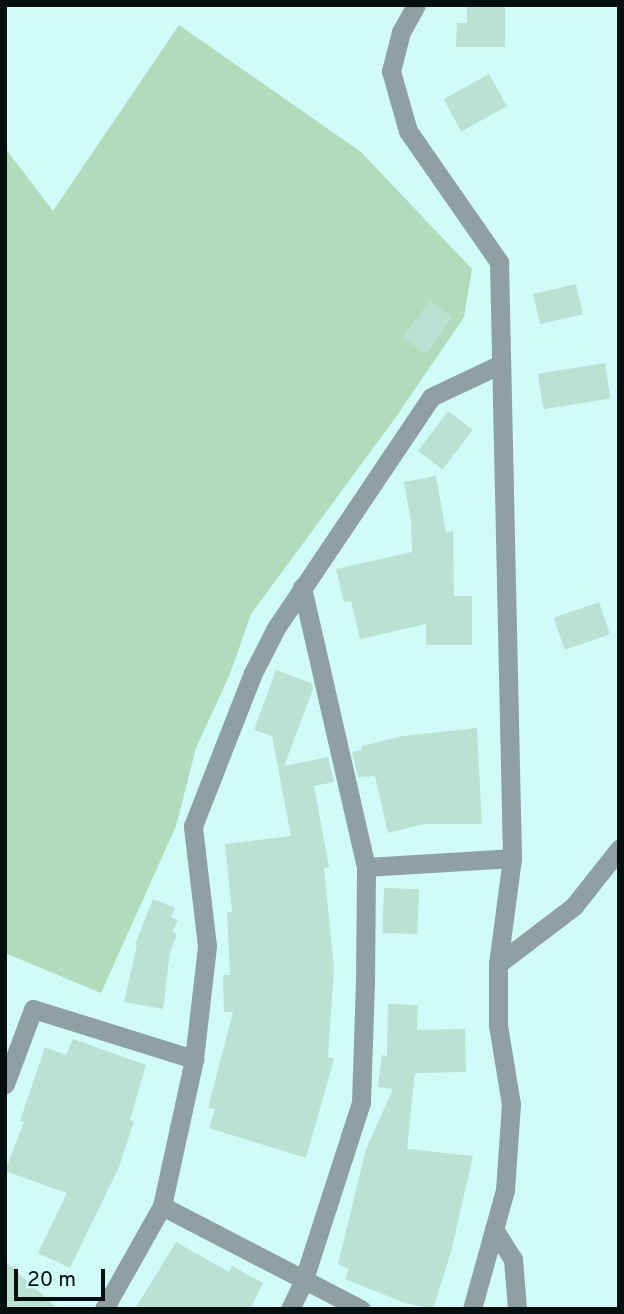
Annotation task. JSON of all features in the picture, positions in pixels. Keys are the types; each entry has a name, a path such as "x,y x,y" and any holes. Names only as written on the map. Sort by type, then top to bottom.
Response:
{"street":[{"path":"416,5 401,32 391,71 408,131 499,262 512,858 498,964 498,1024 511,1104 505,1190 472,1309"},
{"path":"104,1309 162,1206 194,1059 207,946 193,826 253,673 275,628 302,586 431,397 501,364"},
{"path":"290,1309 303,1282 361,1102 366,867 302,586"},
{"path":"498,964 574,906 619,849"},
{"path":"366,867 512,858"},
{"path":"5,1084 33,1009 194,1059"},
{"path":"162,1206 303,1282 361,1309"},
{"path":"494,1229 513,1259 517,1309"}],"green space":[{"path":"179,25 361,152 472,269 464,317 396,417 251,614 230,674 196,748 176,826 101,993 5,953 5,148 53,211"}],"building":[{"path":"467,5 505,5 505,47 456,47 457,23 467,23"},
{"path":"489,74 507,106 461,132 444,99"},
{"path":"576,284 583,314 540,324 533,294"},
{"path":"429,301 452,317 426,354 403,338"},
{"path":"605,363 611,399 543,409 538,374"},
{"path":"448,411 473,430 443,470 418,451"},
{"path":"436,476 446,532 453,531 454,596 472,596 472,645 426,645 426,624 360,639 351,601 344,602 336,569 412,552 411,521 404,482"},
{"path":"599,602 610,634 565,650 554,618"},
{"path":"276,670 311,683 313,689 284,766 328,757 334,782 314,786 329,867 324,868 334,967 328,1057 334,1059 306,1158 209,1128 215,1109 208,1108 233,1012 224,1012 223,975 230,975 227,912 232,912 225,844 291,836 272,736 254,730"},
{"path":"477,728 482,824 424,824 388,833 375,776 358,777 352,752 362,750 362,746 403,736"},
{"path":"384,888 419,889 417,934 382,933"},
{"path":"153,899 175,908 171,917 178,920 172,932 177,934 170,952 163,1009 124,1002 137,945 135,944"},
{"path":"388,1004 418,1005 417,1030 465,1029 466,1072 415,1073 407,1149 473,1156 451,1252 433,1309 405,1303 345,1279 349,1269 338,1264 366,1149 393,1089 378,1087 382,1055 387,1056"},
{"path":"73,1039 146,1065 130,1120 134,1121 119,1167 70,1268 38,1253 67,1193 5,1171 24,1122 20,1121 45,1047 66,1055"},
{"path":"176,1242 229,1272 232,1266 263,1283 250,1309 135,1309"},
{"path":"5,1261 58,1309 5,1309"}]}
